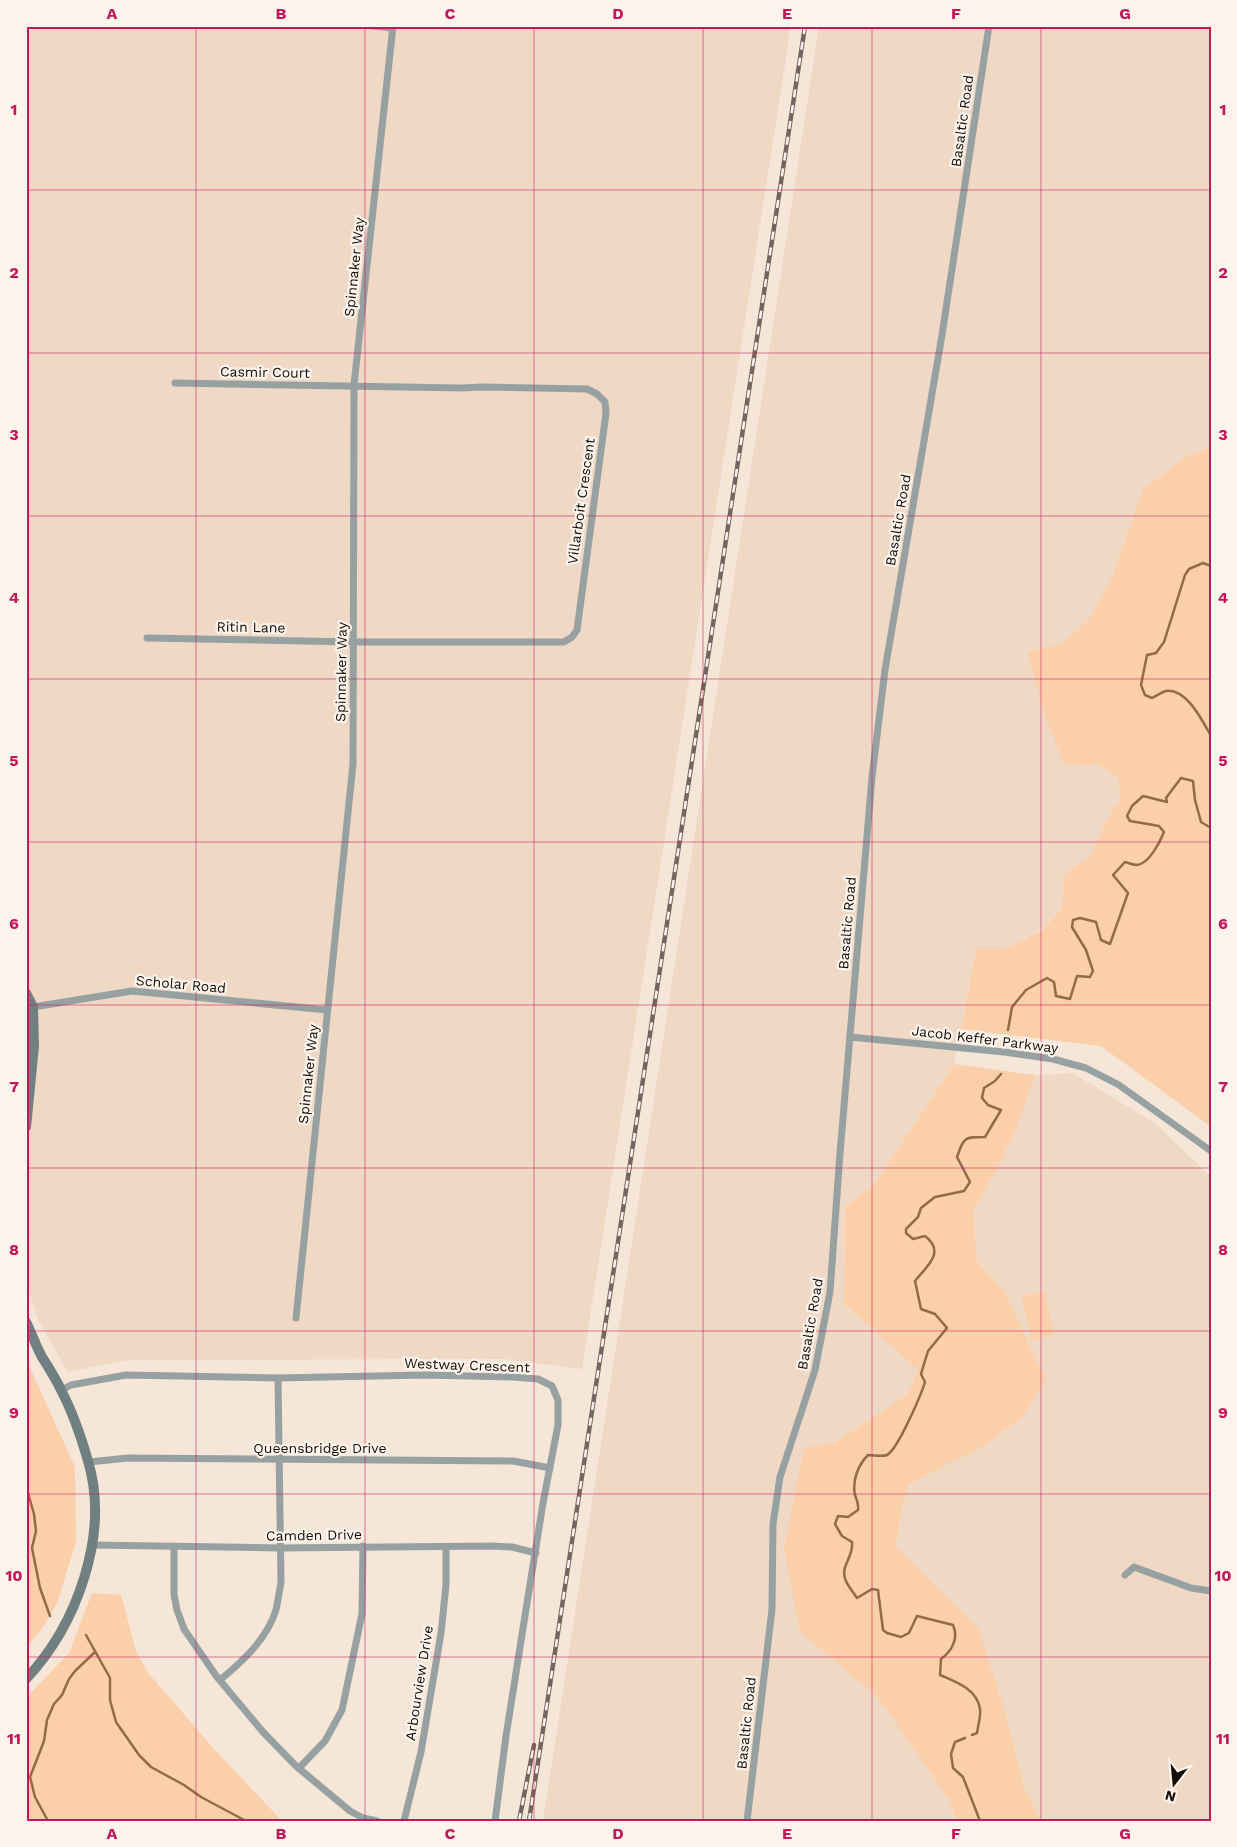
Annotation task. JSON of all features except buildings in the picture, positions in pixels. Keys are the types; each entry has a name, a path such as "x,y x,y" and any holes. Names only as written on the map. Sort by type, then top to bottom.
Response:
{"street":[{"path":"374,26 393,27"},
{"name":"Basaltic Road","path":"747,1821 772,1608 773,1524 780,1477 815,1370 830,1292 872,777 885,670 940,344 989,26"},
{"name":"Spinnaker Way","path":"296,1318 353,764 354,386 393,27"},
{"name":"Casmir Court","path":"175,383 354,386"},
{"name":"Villarboit Crescent","path":"354,386 587,388 605,402 606,413 577,630 572,638 564,642 354,642"},
{"name":"Ritin Lane","path":"146,638 354,642"},
{"name":"Scholar Road","path":"33,1007 132,990 327,1010"},
{"path":"26,992 33,1007 34,1046 26,1127"},
{"name":"Jacob Keffer Parkway","path":"850,1036 1004,1052 1053,1060 1086,1068 1119,1085 1211,1151"},
{"path":"26,1322 41,1354 62,1390 89,1462 96,1501 92,1545 81,1588 62,1630 26,1679"},
{"name":"Westway Crescent","path":"62,1390 71,1385 126,1375 278,1378 425,1375 512,1377 538,1379 552,1386 558,1400 558,1425 506,1736 495,1821"},
{"path":"220,1680 247,1656 262,1637 275,1611 281,1583 278,1378"},
{"name":"Queensbridge Drive","path":"89,1462 128,1458 513,1461 550,1468"},
{"name":"Camden Drive","path":"92,1545 280,1548 363,1546 512,1547 536,1553"},
{"path":"174,1546 174,1594 177,1610 184,1629 220,1680 263,1732 299,1768 350,1811 363,1818 377,1821"},
{"path":"299,1768 325,1740 342,1710 362,1614 363,1546"},
{"name":"Arbourview Drive","path":"404,1821 421,1752 440,1633 446,1585 446,1547"},
{"path":"1125,1575 1134,1567 1190,1588 1211,1591"}],"shaded area":[{"path":"26,26 791,26 582,1369 504,1359 128,1360 68,1372 38,1320 26,1281"},
{"path":"819,26 1211,26 1211,446 1184,458 1143,489 1113,575 1089,619 1063,643 1064,763 1099,765 1118,778 1121,798 1107,819 1090,858 1074,866 1063,877 1062,908 1041,930 1003,949 976,949 954,1064 876,1182 845,1207 844,1304 918,1370 908,1394 835,1442 804,1448 800,1632 878,1698 949,1800 957,1821 543,1821"},
{"path":"1211,446 1211,1127 1101,1046 961,1029 976,949 1003,949 1041,931 1062,908 1063,877 1074,866 1090,857 1107,819 1121,798 1118,778 1099,765 1064,764 1047,723 1027,652 1063,643 1089,619 1113,575 1143,489 1184,458"},
{"path":"954,1064 1035,1075 1017,1127 996,1172 973,1211 977,1262 1004,1290 1046,1379 1023,1417 983,1447 909,1485 901,1512 896,1547 978,1628 1004,1709 1025,1791 1042,1821 957,1821 949,1800 878,1698 800,1632 784,1549 804,1448 835,1442 908,1394 918,1370 844,1304 845,1207 876,1182"},
{"path":"1073,1073 1156,1124 1211,1177 1211,1821 1042,1821 1025,1791 1004,1709 896,1547 901,1512 909,1485 983,1447 1023,1417 1046,1379 1004,1290 977,1262 973,1211 996,1172 1017,1127 1035,1075"},
{"path":"1045,1292 1054,1335 1031,1340 1022,1296"},
{"path":"26,1359 75,1467 76,1542 57,1603 43,1627 26,1648"},
{"path":"92,1593 121,1595 136,1651 149,1674 215,1750 282,1821 26,1821 26,1698 69,1653"}],"waterway":[{"path":"1211,566 1203,563 1189,569 1185,575 1164,642 1156,653 1147,655 1141,685 1145,695 1152,698 1166,691 1174,691 1181,695 1199,715 1211,736"},
{"path":"1008,1030 1012,1007 1026,990 1047,978 1054,982 1056,996 1070,999 1077,976 1090,977 1093,971 1086,950 1072,927 1073,920 1080,918 1096,922 1101,940 1110,944 1128,893 1113,875 1125,862 1137,865 1146,861 1157,847 1164,832 1159,826 1130,821 1127,816 1132,806 1143,796 1167,802 1166,798 1181,778 1193,781 1195,800 1201,822 1211,828"},
{"path":"972,1735 977,1733 980,1712 975,1696 965,1687 940,1675 941,1659 951,1648 955,1639 953,1625 917,1616 909,1633 901,1637 883,1630 878,1590 872,1589 857,1598 846,1581 844,1571 851,1553 852,1542 842,1536 835,1524 838,1516 848,1517 858,1510 854,1484 864,1459 868,1455 887,1455 892,1451 903,1433 925,1382 921,1374 928,1351 947,1328 935,1314 921,1309 915,1281 932,1259 934,1248 925,1236 913,1239 906,1233 906,1229 918,1217 921,1208 935,1197 964,1191 970,1182 957,1157 963,1142 973,1137 985,1137 1001,1110 988,1105 982,1098 984,1088 995,1081 1001,1074"},
{"path":"26,1486 34,1514 36,1531 32,1548 40,1588 50,1616"},
{"path":"86,1635 110,1678 110,1700 116,1722 139,1755 151,1767 246,1821"},
{"path":"48,1821 35,1797 30,1777 44,1741 47,1720 54,1704 62,1695 75,1671 95,1652"},
{"path":"965,1738 955,1742 951,1754 953,1768 963,1777 980,1821"}],"railway":[{"path":"529,1821 805,26"},
{"path":"519,1821 534,1745"}]}
